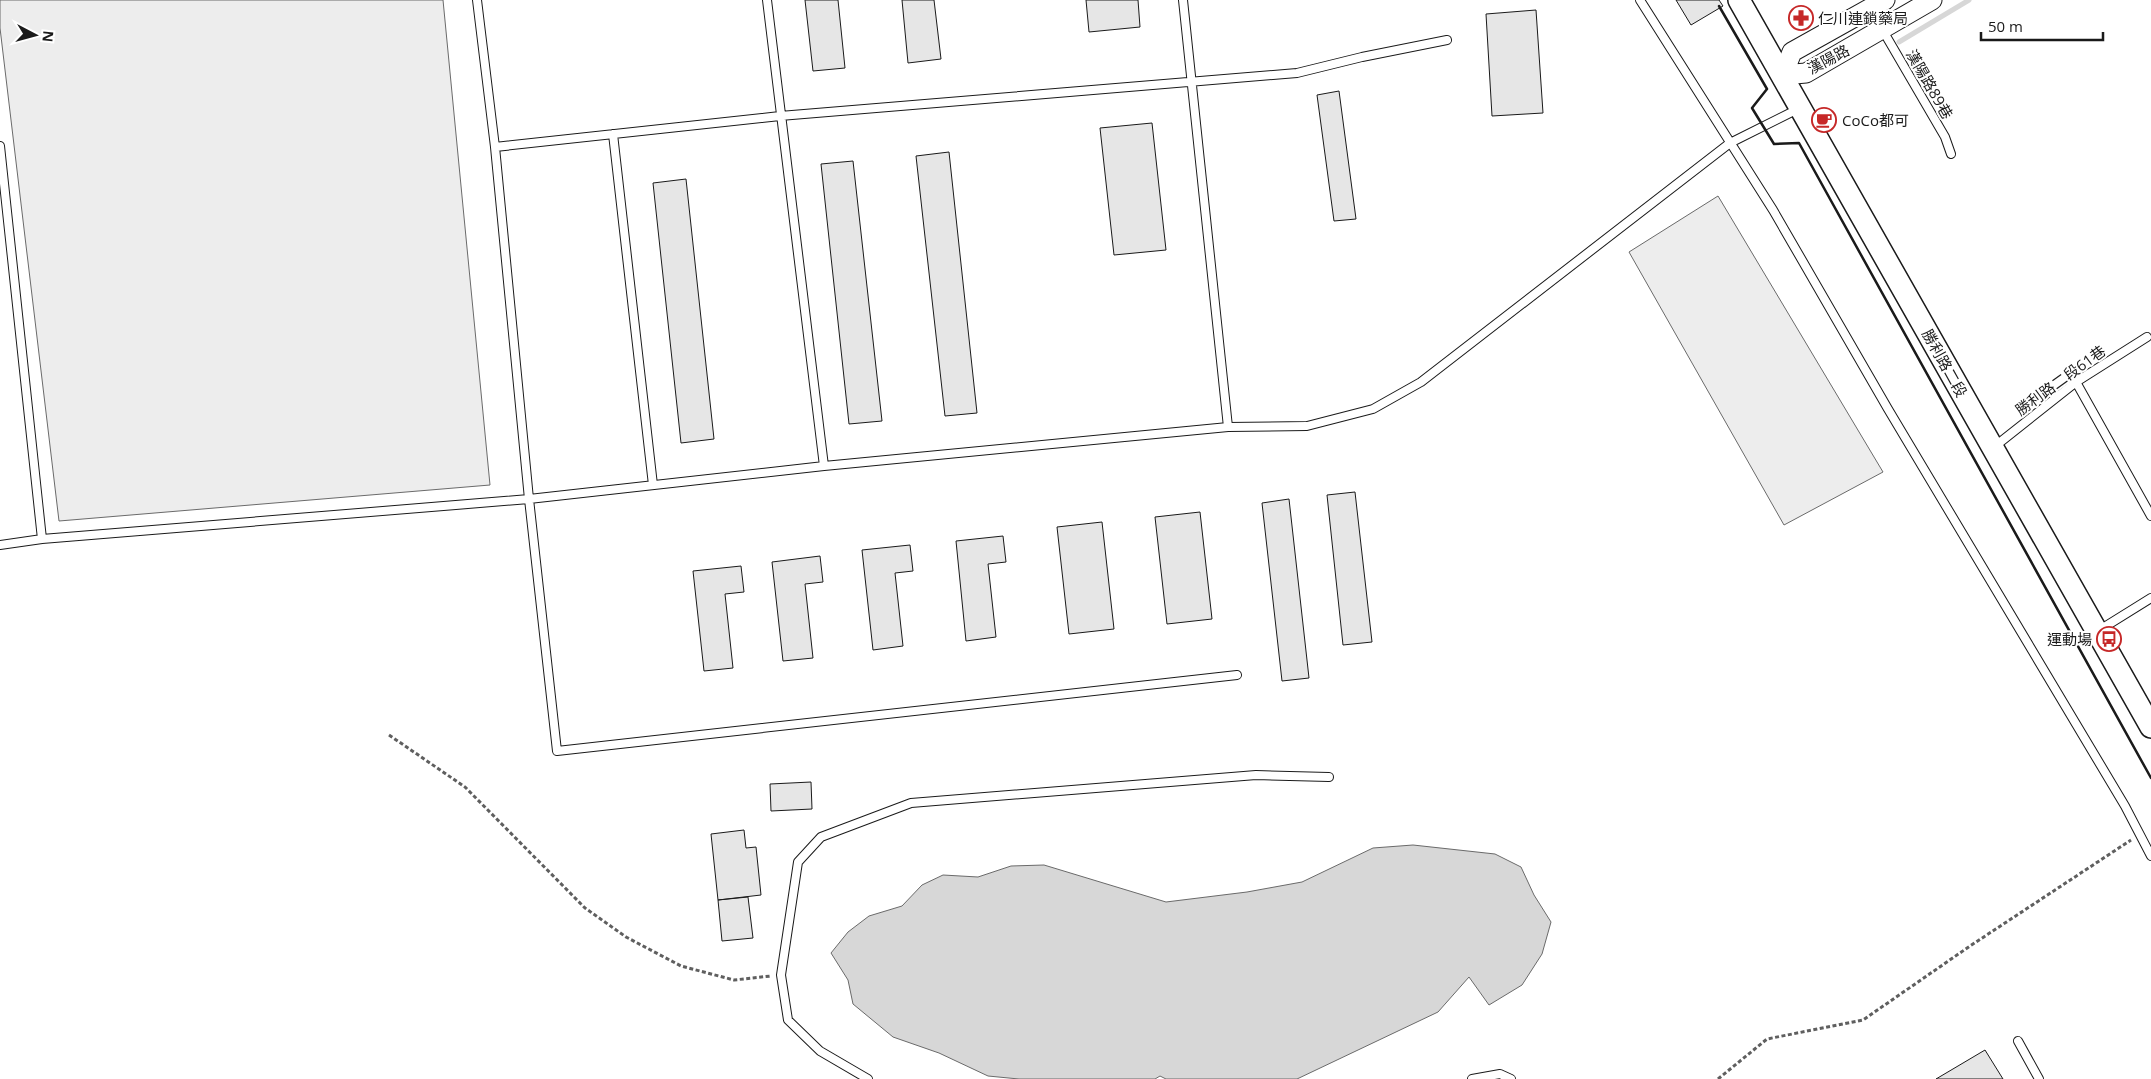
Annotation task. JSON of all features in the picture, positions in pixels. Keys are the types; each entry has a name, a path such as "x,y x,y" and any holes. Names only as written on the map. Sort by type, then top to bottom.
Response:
{"main road":[{"name":"勝利路二段","path":"1739,0 2151,727"}],"street":[{"name":"漢陽路","path":"1885,0 1792,52 1783,75 1806,73 1932,0"}],"lane":[{"path":"477,0 495,147 529,499 557,751 1238,675"},
{"path":"767,0 824,466"},
{"path":"1182,0 1228,427"},
{"path":"1640,0 1773,210 1888,409 2125,806 2151,856"},
{"name":"漢陽路89巷","path":"1882,29 1945,137 1951,154"},
{"path":"495,147 780,116 1297,73 1362,57 1448,40"},
{"path":"0,545 42,539 529,499 824,466 1228,427 1307,426 1373,409 1429,376 1730,143 1801,107"},
{"path":"613,134 653,485"},
{"path":"0,146 42,539"},
{"name":"勝利路二段61巷","path":"1992,448 2076,382 2147,337"},
{"path":"2076,382 2151,516"},
{"path":"2098,631 2151,598"},
{"path":"868,1079 820,1051 788,1020 781,975 798,862 821,837 911,803 1256,775 1329,777"},
{"path":"2018,1041 2039,1079"},
{"path":"1472,1079 1500,1074 1511,1079"}],"path":[{"path":"389,735 465,787 585,908 626,937 681,966 734,980 781,975"},
{"path":"1718,1079 1767,1039 1863,1020 1970,946 2140,835"}],"shaded area":[{"path":"0,0 443,0 490,485 59,521 0,28"},
{"path":"1718,196 1883,472 1784,525 1629,252"},
{"path":"1413,845 1495,854 1521,867 1534,895 1551,922 1542,954 1522,985 1489,1005 1469,977 1438,1012 1297,1079 1166,1079 1160,1076 1155,1079 1019,1079 988,1076 939,1053 893,1037 853,1004 848,980 831,953 848,932 869,916 902,906 922,885 943,875 978,877 1011,866 1044,865 1166,902 1247,892 1302,882 1373,848"}],"building":[{"path":"805,0 838,0 845,68 813,71"},
{"path":"902,0 934,0 941,59 908,63"},
{"path":"1086,0 1138,0 1140,27 1089,32"},
{"path":"1676,0 1719,0 1723,6 1691,25"},
{"path":"1536,10 1543,113 1492,116 1486,14"},
{"path":"1339,91 1356,219 1334,221 1317,95"},
{"path":"1152,123 1166,250 1114,255 1100,128"},
{"path":"949,152 977,413 945,416 916,156"},
{"path":"853,161 882,421 849,424 821,164"},
{"path":"686,179 714,439 681,443 653,183"},
{"path":"1355,492 1372,642 1343,645 1327,495"},
{"path":"1289,499 1309,678 1282,681 1262,503"},
{"path":"1200,512 1212,619 1167,624 1155,517"},
{"path":"1102,522 1114,629 1069,634 1057,527"},
{"path":"1003,536 1006,562 988,564 996,637 966,641 956,541"},
{"path":"910,545 913,571 895,573 903,646 873,650 862,550"},
{"path":"820,556 823,582 805,584 813,658 783,661 772,562"},
{"path":"741,566 744,592 725,594 733,668 704,671 693,571"},
{"path":"811,782 812,809 771,811 770,784"},
{"path":"744,830 746,848 756,847 761,895 718,900 711,834"},
{"path":"748,897 753,938 722,941 718,900"},
{"path":"1985,1050 2003,1079 1936,1079"}],"waterway":[{"path":"1899,42 1969,0"}],"wall":[{"path":"1719,6 1767,89 1752,108 1774,144 1799,143 2151,778"}],"place":[{"name":"仁川連鎖藥局","path":"1801,18"},
{"name":"CoCo都可","path":"1824,120"},
{"name":"運動場","path":"2109,639"}]}
